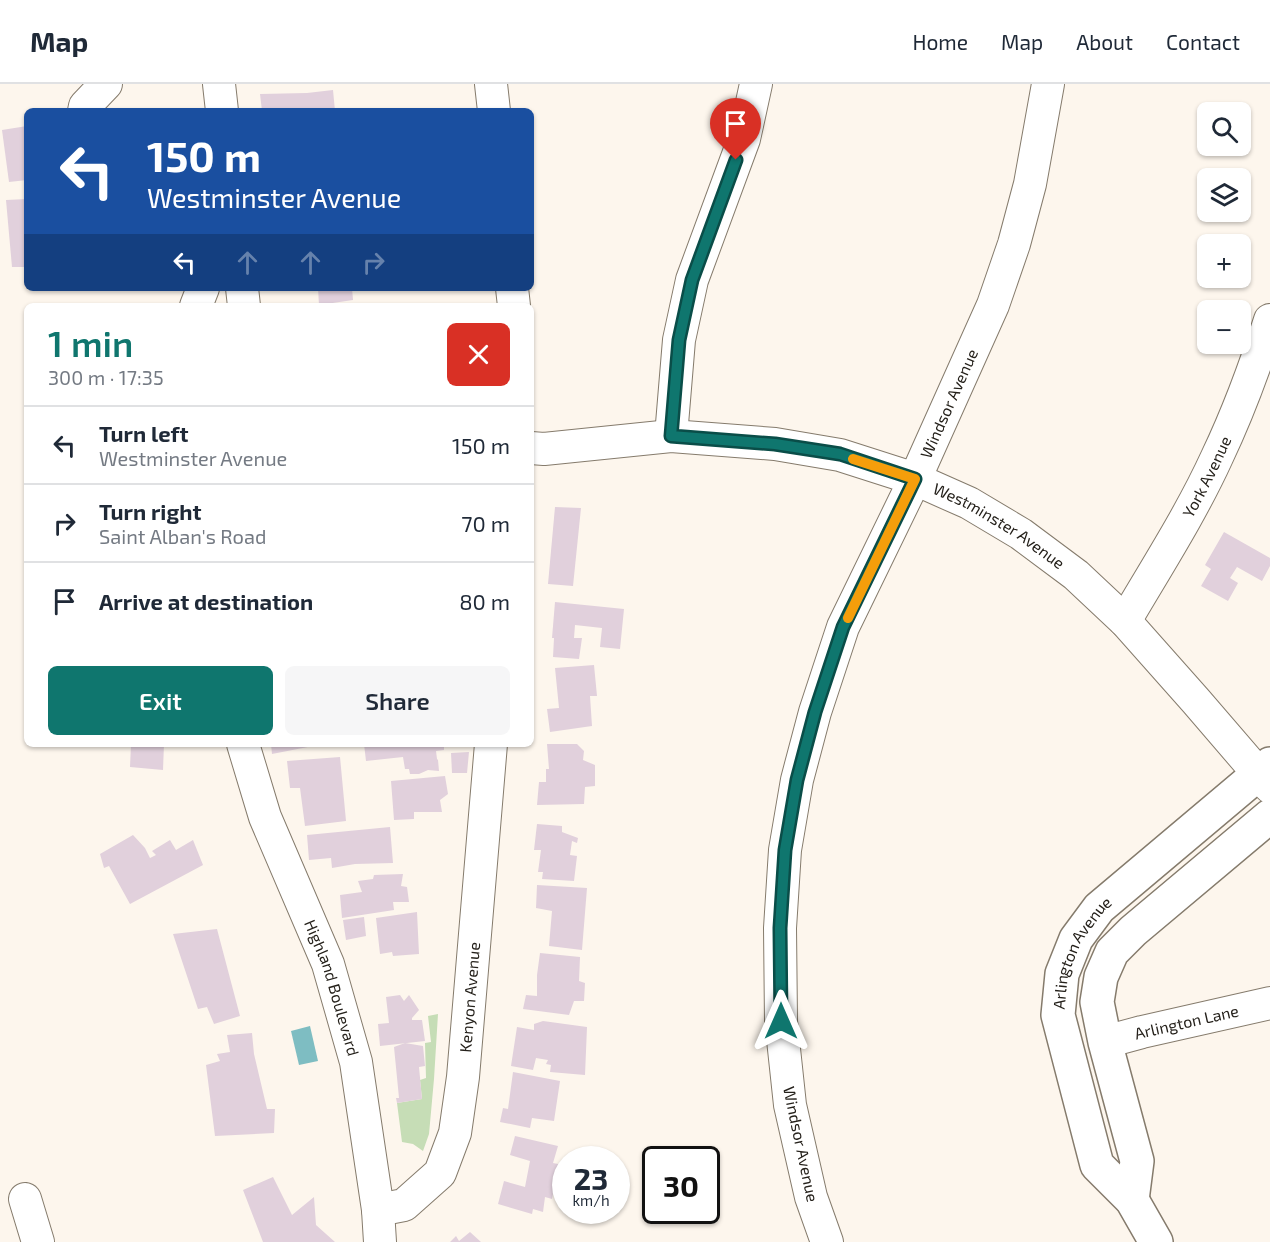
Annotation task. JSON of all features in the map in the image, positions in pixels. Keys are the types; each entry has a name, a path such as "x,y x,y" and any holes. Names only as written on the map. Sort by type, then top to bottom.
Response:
{"main road":[{"name":"Arlington Avenue","path":"1156,1242 1132,1200 1097,1165 1058,1016 1062,974 1076,939 1100,908 1266,775"},
{"name":"Arlington Avenue","path":"1132,1200 1137,1161 1105,1042 1097,1002 1101,977 1112,952 1133,931 1270,816"}],"street":[{"path":"85,108 106,84"},
{"path":"219,84 222,108"},
{"path":"491,84 494,108"},
{"path":"671,436 679,340 692,280 744,139 756,84"},
{"name":"Windsor Avenue","path":"826,1242 811,1197 790,1105 781,1021 780,928 785,850 797,780 812,723 843,627 915,479 993,305 1014,244 1030,184 1048,84"},
{"name":"York Avenue","path":"1125,621 1183,523 1217,459 1242,401 1270,320"},
{"name":"Westminster Avenue","path":"534,448 671,436 775,444 840,454 915,479 969,503 1021,534 1076,575 1125,621 1266,775"},
{"name":"Highland Boulevard","path":"244,747 265,817 328,964 356,1062 378,1210 380,1242"},
{"name":"Kenyon Avenue","path":"378,1210 404,1205 440,1173 455,1133 462,1077 491,747"},
{"name":"Arlington Lane","path":"1105,1042 1270,1003"},
{"path":"25,1199 38,1242"}],"green space":[{"path":"438,1014 429,1134 423,1151 413,1144 402,1142 397,1103 422,1099 420,1080 426,1078 425,1043 431,1042 428,1016"}],"water":[{"path":"310,1026 318,1061 299,1065 291,1031"}],"building":[{"path":"333,90 335,108 262,108 260,94"},
{"path":"24,126 24,180 9,182 2,130"},
{"path":"24,199 24,267 12,267 6,200"},
{"path":"318,291 352,291 353,300 319,303"},
{"path":"555,507 581,508 573,586 548,584"},
{"path":"1224,532 1270,558 1270,566 1262,581 1237,567 1230,578 1238,583 1228,601 1201,586 1211,569 1205,565"},
{"path":"555,602 624,609 620,649 600,647 602,628 575,625 574,638 582,638 579,659 553,657"},
{"path":"594,665 597,696 590,696 592,726 550,732 547,709 559,708 555,668"},
{"path":"547,744 577,744 584,751 583,760 595,765 595,786 585,787 584,804 537,805 539,782 546,782 546,769 549,769"},
{"path":"131,747 164,747 163,770 130,767"},
{"path":"271,747 308,747 272,754"},
{"path":"364,747 444,747 444,750 436,751 439,771 428,770 419,774 410,774 409,769 405,769 403,757 366,761"},
{"path":"469,752 467,773 452,773 451,753"},
{"path":"340,757 346,821 305,826 300,788 290,788 287,761"},
{"path":"445,776 448,794 440,800 442,812 414,812 414,819 394,820 391,781"},
{"path":"537,824 562,826 562,832 578,838 577,843 572,841 570,855 577,856 574,881 542,879 543,872 538,872 541,850 534,850"},
{"path":"390,827 393,863 355,864 332,868 331,858 309,860 307,835"},
{"path":"133,835 145,848 150,858 156,855 152,851 170,840 176,850 193,840 203,865 130,904 109,866 104,868 100,854"},
{"path":"403,874 401,886 407,887 409,902 393,902 394,910 342,918 340,895 362,892 358,881 373,879 374,875"},
{"path":"537,885 587,888 582,950 549,946 552,911 536,908"},
{"path":"417,912 419,954 393,956 392,952 380,954 376,918"},
{"path":"364,917 366,936 346,940 343,920"},
{"path":"217,929 240,1016 214,1024 207,1007 198,1009 173,934"},
{"path":"540,953 580,957 579,981 585,983 584,1001 574,1001 569,1015 523,1009 526,995 537,996"},
{"path":"400,995 404,1001 409,995 419,1010 412,1020 422,1020 425,1041 380,1046 378,1024 389,1023 386,997"},
{"path":"543,1021 587,1027 585,1075 550,1072 551,1065 546,1064 548,1060 536,1058 533,1070 511,1066 517,1027 534,1030 534,1024"},
{"path":"252,1033 254,1054 267,1109 275,1109 274,1133 215,1136 206,1065 220,1061 217,1054 230,1052 227,1035"},
{"path":"405,1043 423,1046 425,1066 419,1067 422,1099 397,1103 396,1098 399,1098 394,1047"},
{"path":"513,1072 560,1081 554,1121 532,1118 530,1128 500,1122 503,1108 508,1109"},
{"path":"515,1136 558,1146 552,1146 552,1199 545,1197 543,1212 533,1209 532,1214 498,1204 504,1181 525,1187 530,1161 510,1155"},
{"path":"273,1177 292,1215 314,1197 316,1225 335,1242 263,1242 243,1190"},
{"path":"470,1232 481,1242 450,1242 456,1236 459,1241"}],"slow traffic":[{"path":"848,618 915,479 853,459"}],"route":[{"path":"736,160 692,280 679,340 671,436 775,444 840,454 915,479 843,627 815,712 797,780 785,850 780,928 781,1021"}]}
